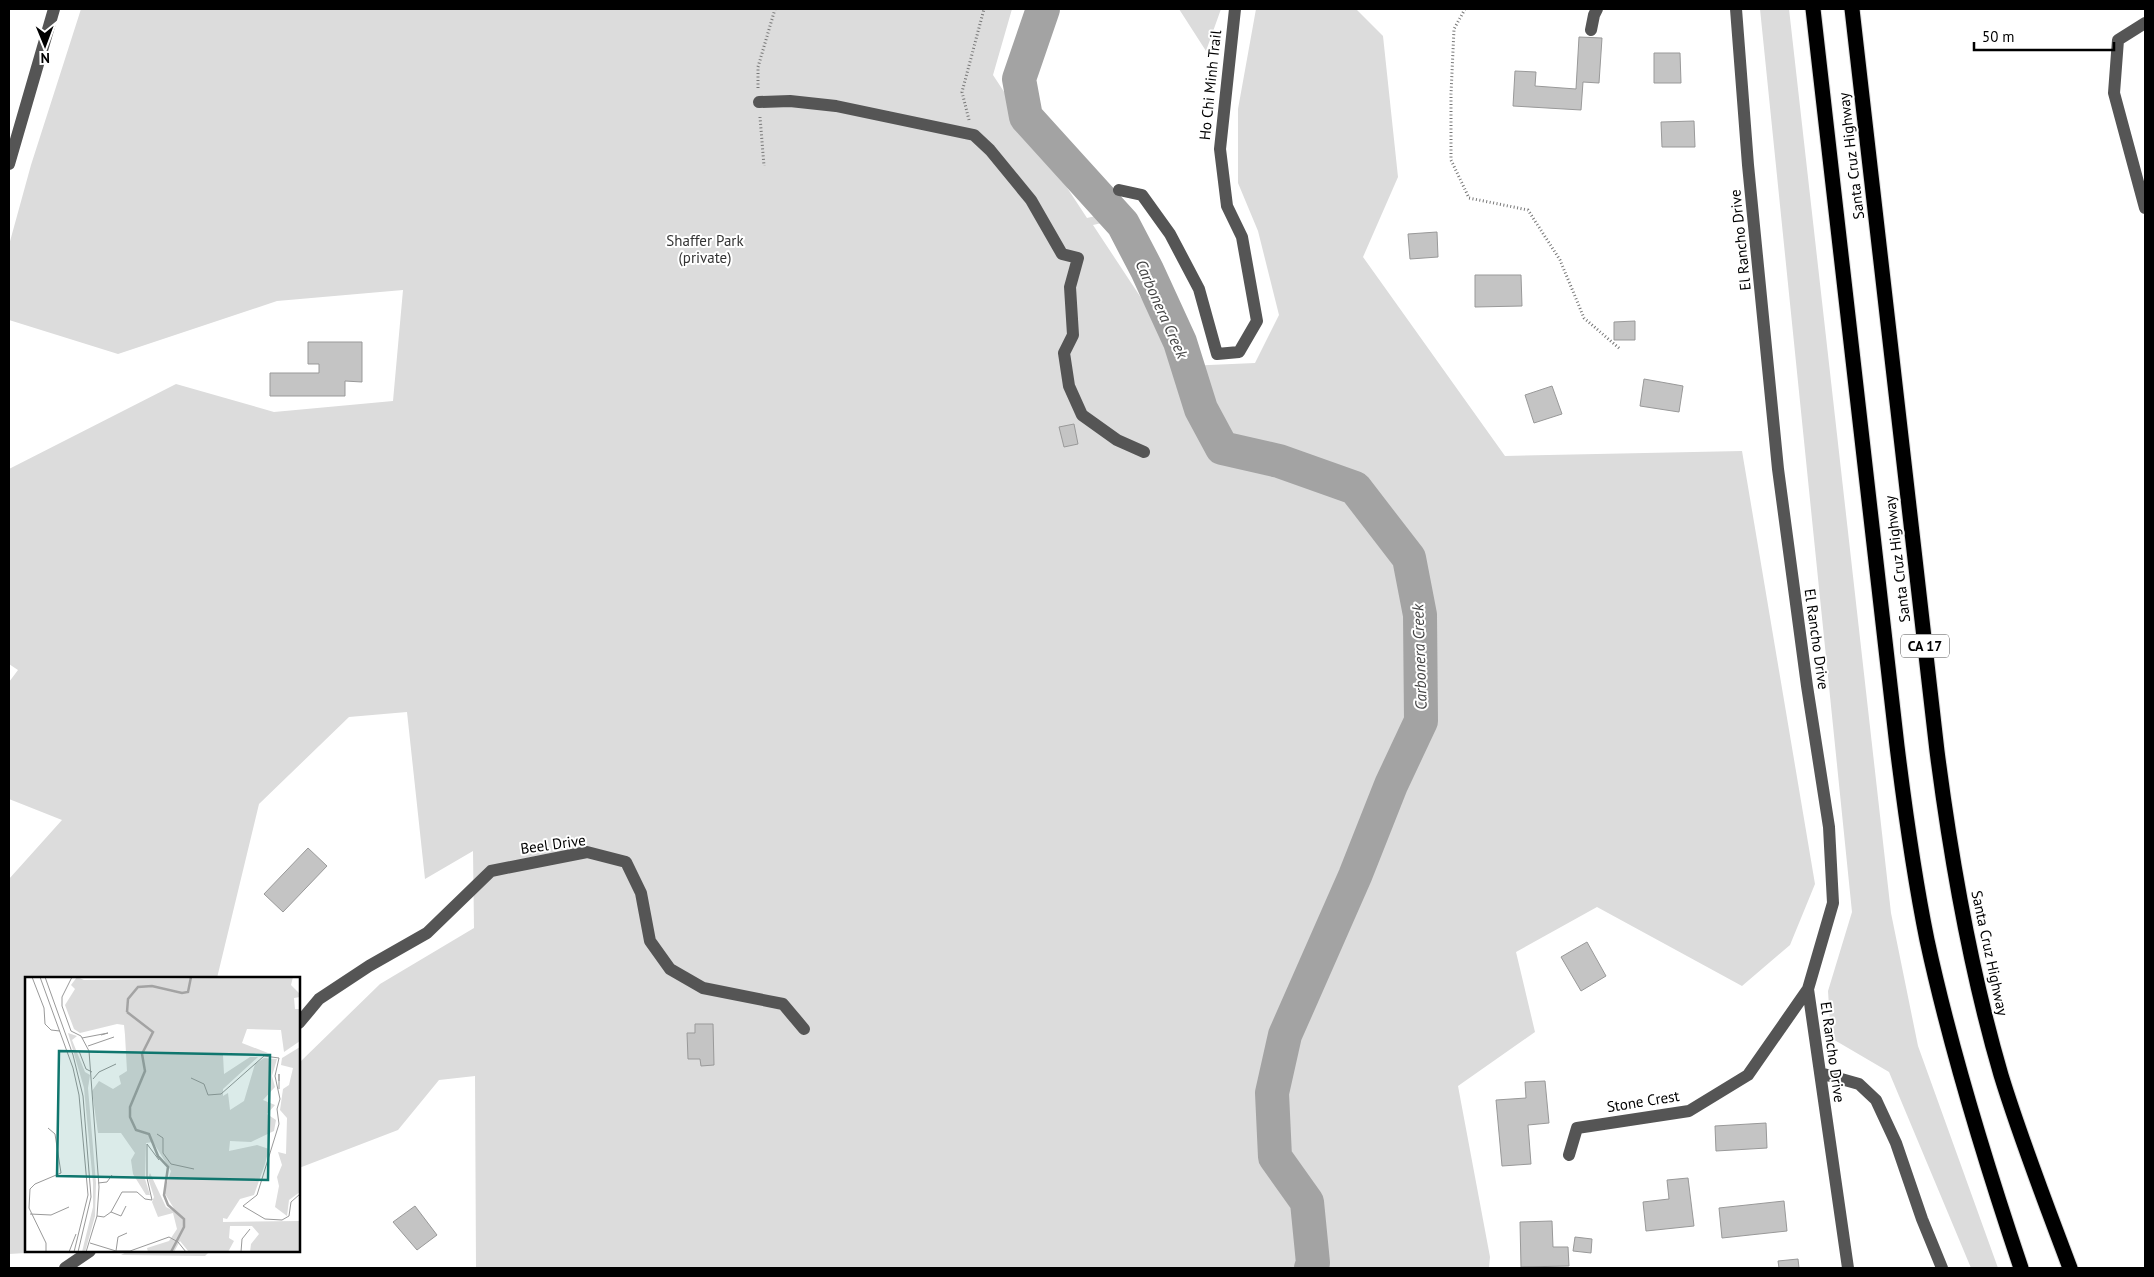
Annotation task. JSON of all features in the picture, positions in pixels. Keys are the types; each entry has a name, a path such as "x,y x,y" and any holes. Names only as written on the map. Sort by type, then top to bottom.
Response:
{"highway":[{"name":"Santa Cruz Highway","path":"1814,9 1894,716 1913,863 1928,941 1954,1049 1978,1134 2021,1268"},
{"name":"Santa Cruz Highway","path":"1852,9 1937,751 1955,874 1973,963 2001,1073 2027,1152 2070,1268"}],"street":[{"path":"9,164 54,9"},
{"name":"Ho Chi Minh Trail","path":"1119,190 1142,195 1170,234 1199,289 1217,354 1239,352 1257,321 1242,237 1227,206 1220,149 1234,9"},
{"path":"1592,30 1594,15 1597,9"},
{"name":"El Rancho Drive","path":"1736,9 1748,165 1778,469 1828,827 1833,903 1808,989 1848,1268"},
{"path":"2145,23 2118,40 2114,93 2145,208"},
{"path":"759,102 790,101 836,106 974,135 990,150 1031,200 1062,254 1078,258 1070,287 1073,334 1064,353 1069,386 1082,416 1117,440 1144,452"},
{"name":"Beel Drive","path":"300,1022 319,998 368,966 427,933 491,871 587,852 626,862 641,894 650,941 670,969 703,988 783,1004 804,1029"},
{"name":"Stone Crest","path":"1569,1155 1577,1128 1689,1111 1748,1075 1808,989"},
{"path":"1820,1073 1859,1084 1876,1100 1896,1144 1922,1219 1942,1268"},
{"path":"65,1268 89,1252"}],"path":[{"path":"974,135 962,92 984,9"},
{"path":"1465,9 1454,28 1452,160 1458,175 1469,198 1528,210 1560,260 1584,318 1620,349"}],"green space":[{"name":"Shaffer Park (private)","path":"81,9 1012,9 993,75 1087,218 1100,215 1106,222 1093,225 1186,366 1255,363 1279,315 1258,231 1238,183 1238,109 1256,9 1356,9 1383,36 1398,177 1363,257 1505,456 1742,451 1815,884 1790,945 1742,986 1597,907 1516,952 1535,1032 1458,1086 1490,1257 1489,1268 476,1268 475,1076 439,1080 398,1130 300,1168 300,1062 380,984 474,928 473,851 425,879 407,712 349,717 259,804 217,977 25,977 25,1252 43,1252 9,1254 9,879 62,820 9,799 9,682 18,670 9,664 9,469 176,384 274,412 393,401 403,290 277,301 118,354 9,320 9,245 31,165"},
{"path":"1179,9 1221,9 1206,51"},
{"path":"1760,9 1789,9 1891,913 1918,1046 1998,1268 1971,1268 1889,1072 1831,1038 1828,991 1852,912"},
{"path":"126,1252 209,1252 205,1256 121,1255"}],"building":[{"path":"1579,37 1602,38 1599,83 1583,82 1581,110 1513,106 1515,71 1536,72 1535,86 1576,89"},
{"path":"1654,53 1680,53 1681,83 1654,83"},
{"path":"1694,121 1695,147 1662,147 1661,122"},
{"path":"1437,232 1438,257 1410,259 1408,234"},
{"path":"1475,275 1521,275 1522,306 1475,307"},
{"path":"1635,321 1635,340 1614,340 1614,322"},
{"path":"308,342 362,342 362,382 345,381 345,396 270,396 270,373 319,373 319,364 308,364"},
{"path":"1644,379 1683,386 1679,412 1640,406"},
{"path":"1552,386 1562,414 1534,423 1525,395"},
{"path":"1074,424 1078,444 1064,447 1059,427"},
{"path":"308,848 327,866 283,912 264,894"},
{"path":"1587,942 1606,976 1581,991 1561,957"},
{"path":"695,1024 713,1024 714,1065 701,1066 700,1059 688,1059 687,1033 695,1033"},
{"path":"1545,1081 1549,1123 1528,1125 1531,1164 1502,1166 1496,1100 1526,1098 1525,1082"},
{"path":"1766,1123 1767,1148 1716,1151 1715,1126"},
{"path":"1688,1178 1694,1226 1646,1231 1643,1202 1669,1199 1667,1180"},
{"path":"1784,1201 1787,1231 1722,1238 1719,1208"},
{"path":"415,1206 437,1235 417,1250 393,1222"},
{"path":"1552,1221 1553,1247 1568,1247 1569,1266 1521,1267 1520,1222"},
{"path":"1575,1237 1592,1239 1591,1253 1573,1251"},
{"path":"1798,1259 1799,1268 1779,1268 1778,1261"}],"waterway":[{"name":"Carbonera Creek","path":"1043,9 1019,79 1026,117 1123,224 1147,270 1180,342 1201,409 1222,448 1279,461 1355,488 1409,558 1420,615 1421,721 1391,785 1355,876 1285,1035 1272,1093 1275,1157 1307,1202 1313,1263 1311,1268"}]}
